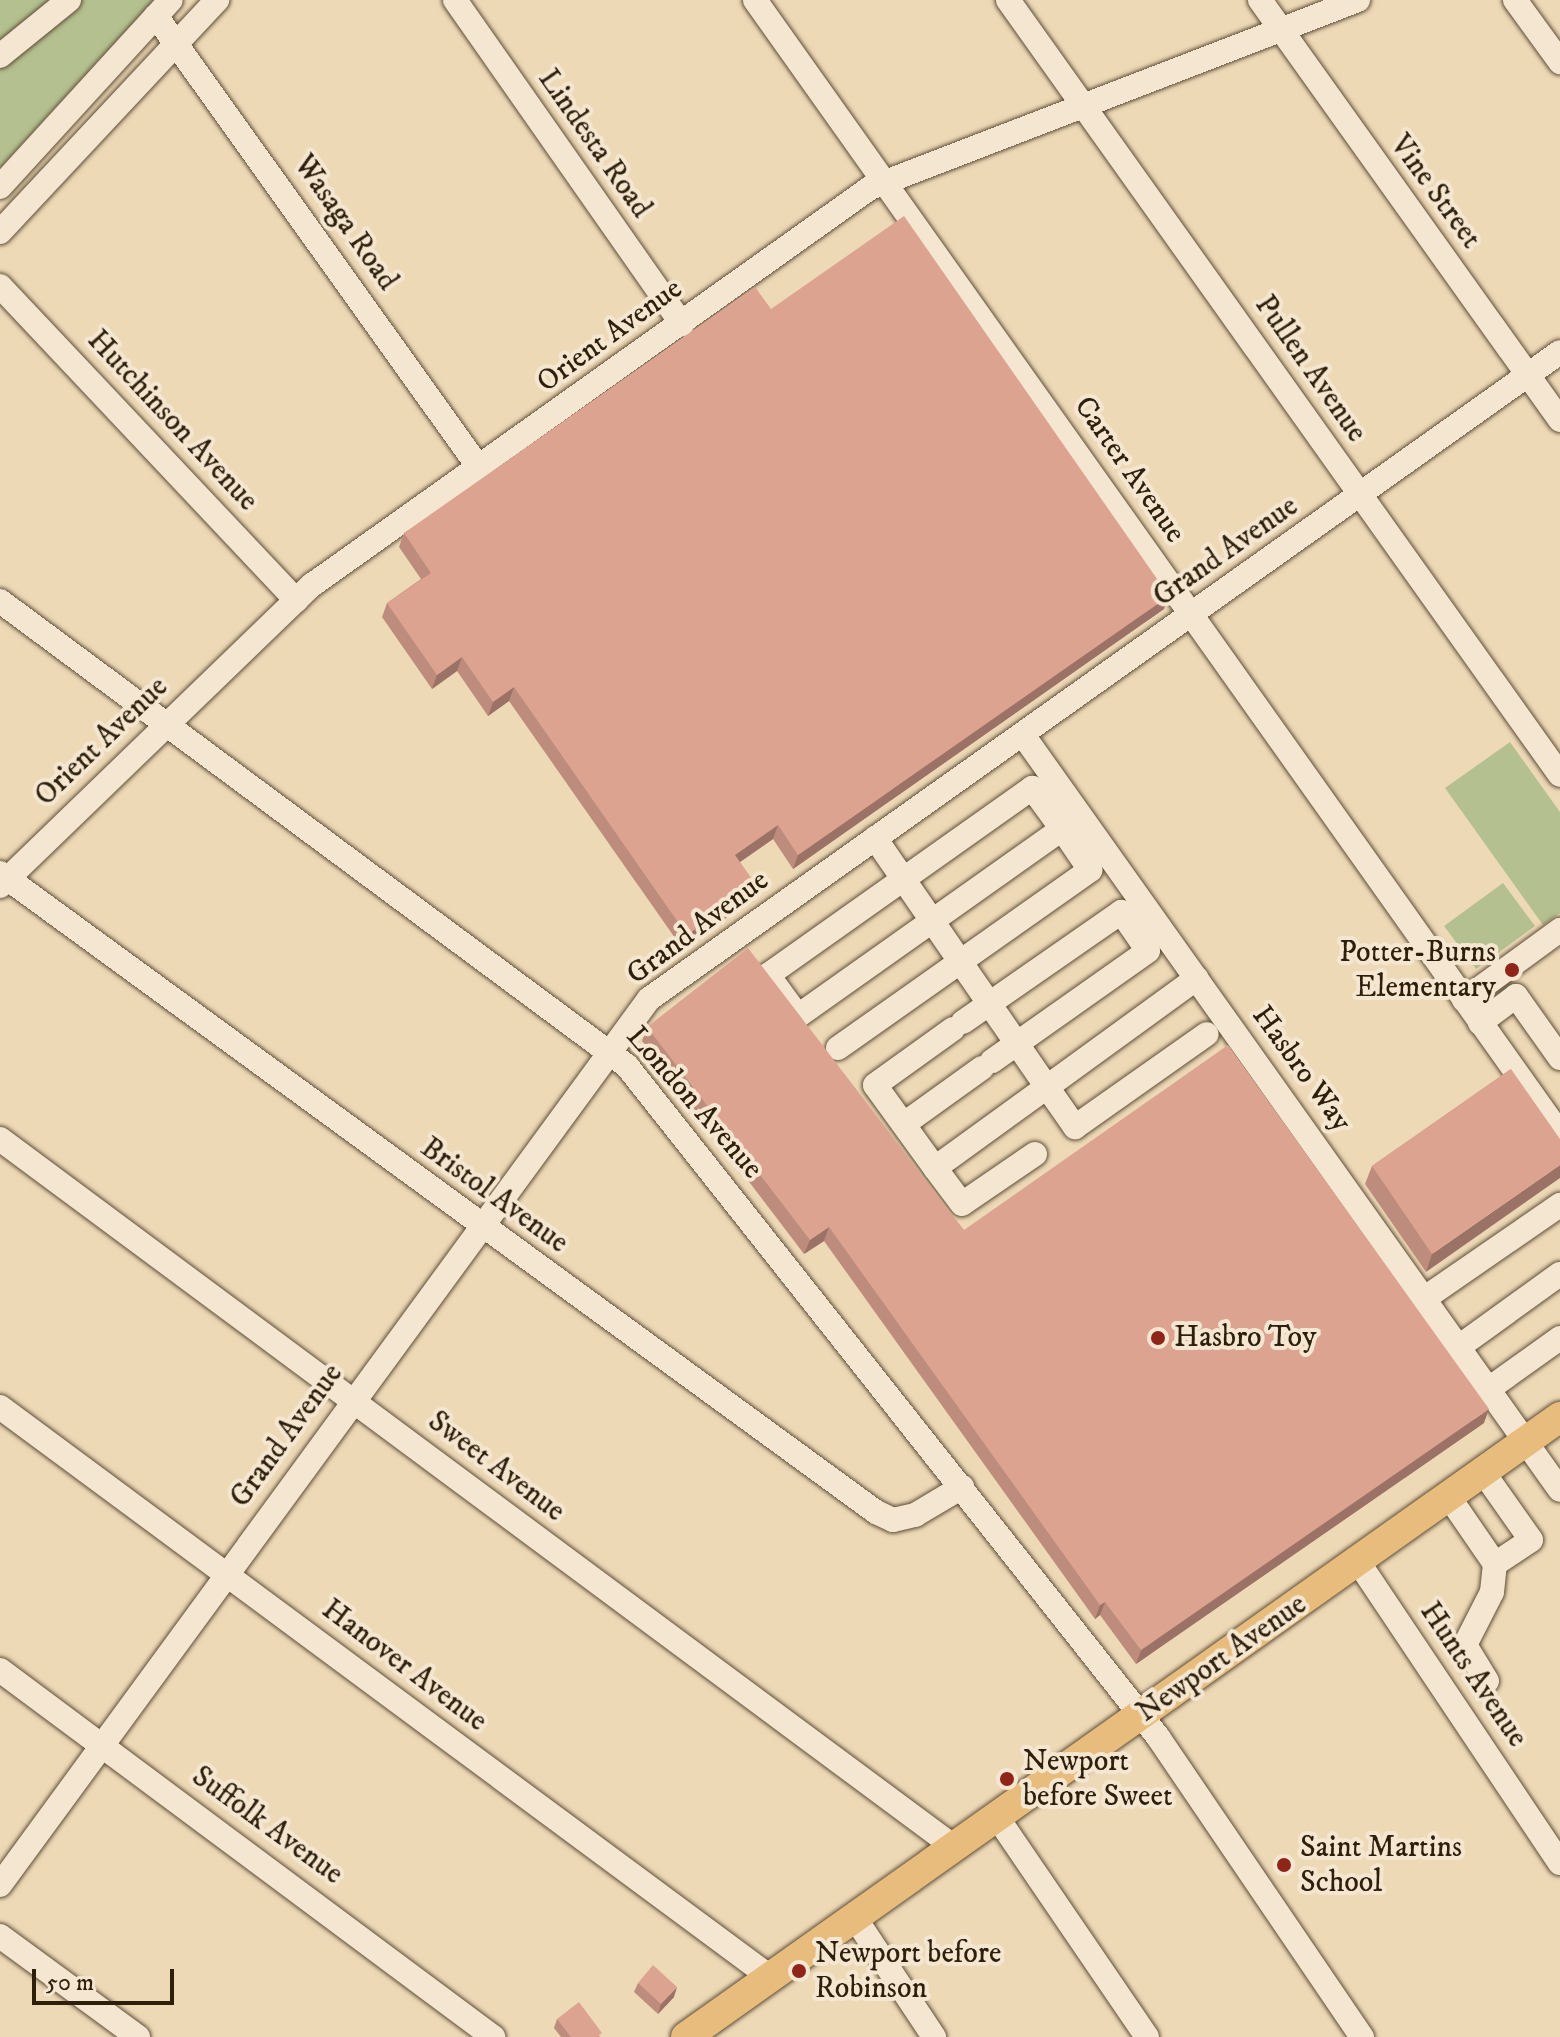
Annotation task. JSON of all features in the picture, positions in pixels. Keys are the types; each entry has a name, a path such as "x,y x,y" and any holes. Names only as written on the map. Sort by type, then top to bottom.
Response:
{"main road":[{"name":"Newport Avenue","path":"686,2037 1359,1563 1560,1417"}],"street":[{"path":"0,56 69,0"},
{"path":"0,232 217,0"},
{"name":"Lindesta Road","path":"455,0 682,324"},
{"name":"Carter Avenue","path":"755,0 1560,1134"},
{"name":"Pullen Avenue","path":"1008,0 1560,775"},
{"name":"Vine Street","path":"1260,0 1560,420"},
{"name":"Orient Avenue","path":"3,879 296,600 885,182 1358,0"},
{"path":"1515,0 1560,62"},
{"path":"0,187 164,8"},
{"name":"Wasaga Road","path":"164,8 177,42 480,469"},
{"name":"Hutchinson Avenue","path":"0,286 296,600"},
{"name":"Grand Avenue","path":"0,1885 100,1743 227,1575 352,1400 649,999 1560,352"},
{"name":"London Avenue","path":"0,601 611,1051 962,1487 1139,1717 1362,2037"},
{"name":"Hasbro Way","path":"1023,735 1560,1490"},
{"path":"838,1048 1090,870 1062,829 1032,788 768,975 798,1016 1062,829"},
{"path":"875,838 1075,1127 1207,1034"},
{"name":"Bristol Avenue","path":"3,879 876,1512 893,1520 915,1515 962,1487"},
{"path":"904,1124 1148,951 1121,912 875,1085 962,1204 1035,1154"},
{"path":"1464,1000 1560,930"},
{"path":"935,1168 1197,978"},
{"path":"1480,1023 1516,996 1560,1058"},
{"name":"Sweet Avenue","path":"0,1139 954,1847"},
{"path":"1425,1298 1560,1205"},
{"path":"1460,1346 1560,1274"},
{"path":"1490,1388 1560,1338"},
{"name":"Hanover Avenue","path":"0,1407 770,1977"},
{"path":"1483,1472 1531,1540 1495,1564"},
{"path":"1449,1497 1495,1564 1492,1592 1465,1645 1487,1681"},
{"name":"Hunts Avenue","path":"1359,1563 1560,1863"},
{"name":"Suffolk Avenue","path":"0,1670 493,2037"},
{"path":"997,1817 1147,2037"},
{"path":"855,1918 934,2037"},
{"path":"0,1936 138,2037"}],"green space":[{"path":"0,0 154,0 0,168"},
{"path":"1510,742 1560,812 1560,913 1543,925 1445,788"},
{"path":"1503,883 1535,926 1476,969 1444,926"}],"building":[{"path":"904,216 1169,596 798,855 778,825 735,855 757,886 687,935 514,687 493,702 462,657 437,675 387,603 431,573 404,533 755,287 771,309"},
{"name":"Hasbro Toy","path":"748,948 964,1230 1228,1045 1489,1409 1141,1650 1105,1602 1100,1605 829,1227 810,1240 647,1027"},
{"path":"1511,1069 1560,1139 1560,1165 1432,1254 1372,1166"},
{"path":"653,1965 677,1987 661,2004 638,1983"},
{"path":"579,2002 602,2033 597,2037 571,2037 557,2019"}],"place":[{"name":"Potter-Burns Elementary","path":"1512,970"},
{"name":"Hasbro Toy","path":"1158,1338"},
{"name":"Newport before Sweet","path":"1007,1779"},
{"name":"Saint Martins School","path":"1284,1865"},
{"name":"Newport before Robinson","path":"799,1971"}]}
